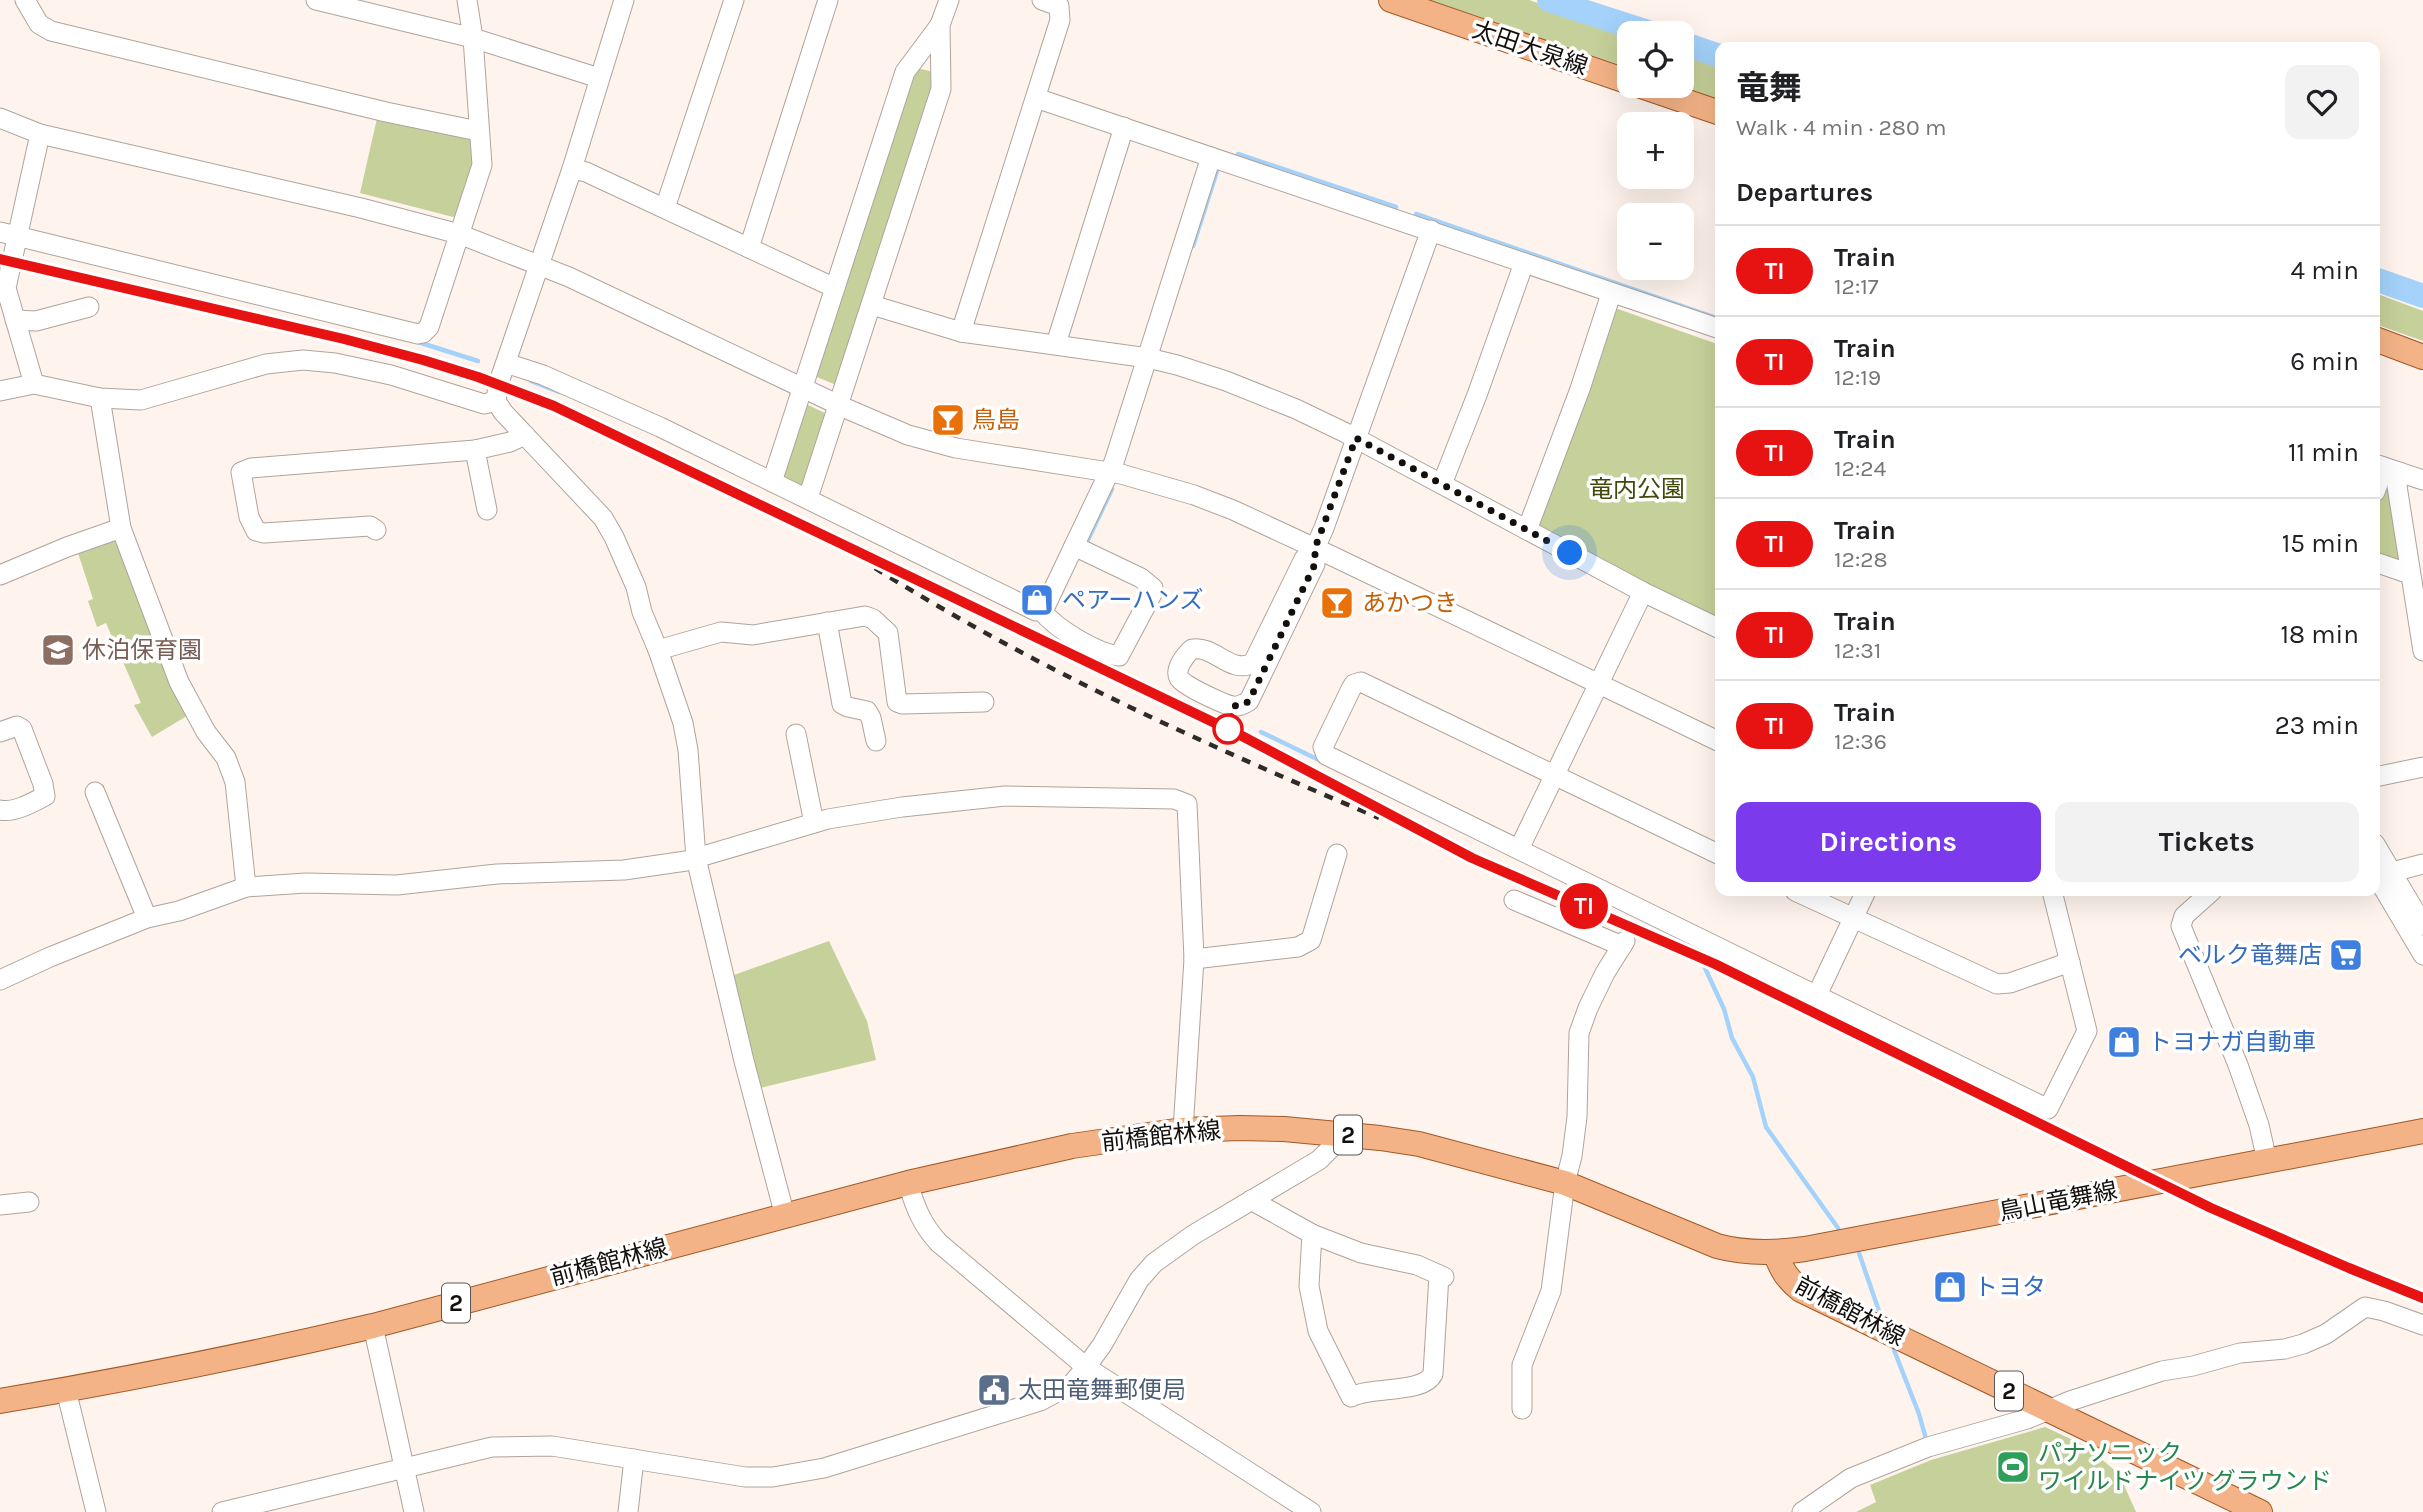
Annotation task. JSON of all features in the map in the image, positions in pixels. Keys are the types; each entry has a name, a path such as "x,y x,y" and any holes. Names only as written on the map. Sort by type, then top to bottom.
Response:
{"main road":[{"name":"太田大泉線","path":"1391,0 1617,78"},
{"path":"1677,98 1715,111"},
{"path":"2380,341 2423,357"},
{"name":"前橋館林線","path":"0,1401 200,1365 373,1325 908,1184 1072,1146 1183,1130 1251,1128 1340,1134 1419,1144 1565,1182 1717,1246 1732,1250 1775,1252 1787,1278 1801,1290 2260,1512"},
{"name":"鳥山竜舞線","path":"1775,1252 1805,1249 2423,1131"}],"street":[{"path":"25,0 38,24 51,31 386,112 478,131"},
{"path":"316,0 473,38 599,78"},
{"path":"8,234 418,334 423,333 429,327 482,165 473,38 467,0"},
{"path":"624,0 572,169 495,394 503,412 603,518 636,587 642,612 683,723 688,750 696,858 744,1061 785,1216"},
{"path":"664,208 734,0"},
{"path":"749,248 828,0"},
{"path":"772,482 905,72 940,25 949,0"},
{"path":"961,331 1060,20 1059,6 1042,0"},
{"path":"808,498 941,89 940,25"},
{"path":"1036,98 1715,327"},
{"path":"0,118 40,134 361,208 459,234 539,264 908,435 956,448 1109,472 1156,483 1213,502 1715,740"},
{"path":"1056,344 1124,127"},
{"path":"34,384 8,310 6,282 8,234 40,134"},
{"path":"506,363 571,386 660,426 1036,611 1041,610 1045,607 1109,472 1211,157"},
{"path":"572,169 586,172 835,288"},
{"path":"1315,548 1304,559 1253,663 1241,667 1227,663 1204,649 1192,649 1177,673 1179,679 1186,685 1234,706 1249,701 1315,564 1315,548 1432,230"},
{"path":"1442,484 1524,263"},
{"path":"1527,530 1580,389 1611,294"},
{"path":"872,305 961,331 1147,358 1226,381 1296,409 1356,438 1643,592 1715,627"},
{"path":"8,310 36,321 89,307"},
{"path":"0,391 34,384 100,398 152,398 184,386 266,364 303,360 335,363 391,375 484,404 496,401"},
{"path":"100,398 121,528 179,682 206,732 230,767 235,782 246,887"},
{"path":"376,530 370,526 264,533 256,531 249,517 241,472 251,468 474,450 510,442 525,435"},
{"path":"474,450 487,510"},
{"path":"2386,468 2423,480"},
{"path":"2386,468 2397,486 2423,651"},
{"path":"0,575 121,528"},
{"path":"1041,610 1068,634 1116,656 1122,652 1153,588 1141,578 1074,545"},
{"path":"2380,564 2410,574"},
{"path":"1519,849 1643,592"},
{"path":"658,650 721,632 753,635 865,616 873,619 888,633 897,702 984,702"},
{"path":"827,622 840,698 848,708 867,712 876,741"},
{"path":"1715,853 1366,683 1357,682 1351,689 1323,747 1326,755 2048,1109 2087,1031 2053,896"},
{"path":"0,732 17,726 22,729 45,796 16,808 0,810"},
{"path":"796,734 814,823"},
{"path":"2380,776 2423,766"},
{"path":"95,792 147,918"},
{"path":"0,980 147,918 179,911 246,887 306,883 397,886 497,874 624,870 696,858 814,823 902,807 1005,796 1174,799 1187,804 1194,959 1183,1130"},
{"path":"1194,959 1298,947 1311,940 1337,854"},
{"path":"2381,874 2423,864"},
{"path":"2381,874 2423,925"},
{"path":"2381,874 2423,955"},
{"path":"1807,896 1997,984 2010,983 2070,962"},
{"path":"1817,995 1864,896"},
{"path":"2206,896 2184,916 2181,926 2238,1065 2259,1125 2267,1161"},
{"path":"1514,900 1624,944 1593,996 1579,1033 1577,1117 1572,1156 1565,1182 1551,1292 1522,1365 1522,1409"},
{"path":"222,1512 492,1447 570,1448 745,1477 795,1475 1040,1401 1072,1384 1086,1367 1149,1267 1193,1235 1319,1160 1331,1149 1340,1134"},
{"path":"908,1184 926,1229 939,1243 1086,1367 1311,1512"},
{"path":"1251,1200 1312,1234 1361,1253 1417,1265 1441,1276 1433,1374 1430,1379 1416,1385 1363,1392 1351,1397 1318,1331 1310,1286 1312,1234"},
{"path":"0,1205 29,1202"},
{"path":"1802,1512 1851,1478 1928,1447 2027,1419 2162,1371 2240,1353 2285,1349 2303,1344 2326,1334 2365,1307 2423,1325"},
{"path":"373,1325 414,1512"},
{"path":"66,1390 96,1512"},
{"path":"628,1512 634,1458"}],"green space":[{"path":"1430,0 1529,0 1617,30 1617,64"},
{"path":"1694,55 1715,62 1715,98 1694,91"},
{"path":"916,68 934,72 936,87 841,387 812,375"},
{"path":"378,114 470,136 477,152 457,218 360,193"},
{"path":"2380,295 2423,311 2423,341 2380,326"},
{"name":"竜内公園","path":"1614,309 1715,343 1715,619 1542,531 1537,521"},
{"path":"804,403 831,416 804,487 781,477"},
{"path":"2385,481 2390,482 2400,565 2380,558 2380,496"},
{"path":"117,536 190,714 152,737 134,705 141,703 106,623 97,627 88,601 93,599 78,553"},
{"path":"829,941 867,1021 876,1060 756,1089 731,976"},
{"name":"パナソニック ワイルドナイツ グラウンド","path":"2045,1427 2086,1446 2119,1474 2136,1512 1856,1512 1876,1502 1870,1485 1931,1460"}],"waterway":[{"path":"1549,0 1617,22"},
{"path":"1694,47 1715,54"},
{"path":"1238,154 1396,207"},
{"path":"1193,246 1217,171"},
{"path":"1416,214 1715,318"},
{"path":"2380,281 2423,296"},
{"path":"418,342 478,361"},
{"path":"531,381 559,392"},
{"path":"1087,542 1112,489"},
{"path":"1261,732 1321,761"},
{"path":"1705,968 1724,1009 1732,1038 1753,1077 1766,1127 1838,1228"},
{"path":"1859,1253 1880,1314"},
{"path":"1894,1350 1926,1439"}],"railway":[{"path":"0,259 344,339 478,377 554,406 1243,735 1472,858 1715,964 2211,1208 2423,1298"},
{"path":"875,568 996,639 1059,672 1185,733 1379,818"}],"train":[{"name":"TI","path":"0,259 344,339 478,377 554,406 1242,736 1472,858 1715,964 2211,1208 2423,1298"}],"place":[{"name":"鳥島","path":"948,420"},
{"name":"ペアーハンズ","path":"1037,600"},
{"name":"あかつき","path":"1337,603"},
{"name":"休泊保育園","path":"58,650"},
{"name":"ベルク竜舞店","path":"2346,955"},
{"name":"トヨナガ自動車","path":"2124,1042"},
{"name":"トヨタ","path":"1950,1287"},
{"name":"太田竜舞郵便局","path":"994,1390"},
{"name":"パナソニック ワイルドナイツ グラウンド","path":"2013,1467"}],"route":[{"path":"1228,729 1234,706 1249,701 1315,564 1315,548 1356,438 1570,553"}]}
